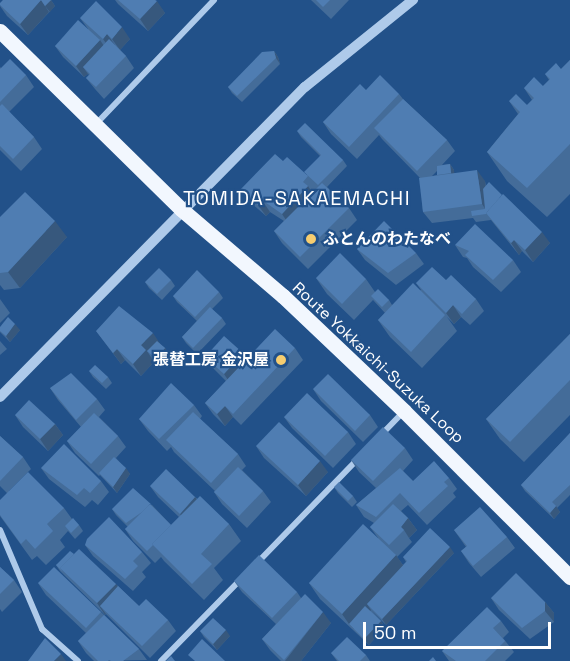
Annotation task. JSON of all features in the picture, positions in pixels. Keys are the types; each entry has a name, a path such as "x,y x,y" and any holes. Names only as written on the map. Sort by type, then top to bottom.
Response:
{"main road":[{"name":"Route Yokkaichi-Suzuka Loop","path":"0,31 49,74 94,127 181,209 283,296 404,411 570,577"}],"street":[{"path":"94,127 214,0"},
{"path":"0,397 181,209 330,63 413,0"},
{"path":"372,445 404,411"},
{"path":"161,661 364,453"},
{"path":"0,530 42,629 78,661"}],"building":[{"path":"3,0 41,0 20,24 0,5"},
{"path":"41,0 51,0 45,6"},
{"path":"118,0 155,0 157,1 140,19"},
{"path":"316,0 330,0 323,7"},
{"path":"96,1 122,27 112,39 107,34 103,39 80,18"},
{"path":"78,20 100,40 76,66 55,46"},
{"path":"109,39 126,56 96,87 86,78 90,74 83,67"},
{"path":"274,51 276,58 237,96 228,87 262,52"},
{"path":"10,59 26,75 0,102 0,69"},
{"path":"570,60 570,144 527,188 487,152 520,112 509,101 516,94 527,105 534,98 524,88 534,77 543,86 550,79 545,74 556,63 561,69"},
{"path":"380,75 399,94 349,147 323,122 360,84 366,90"},
{"path":"403,99 447,140 417,171 374,128"},
{"path":"2,104 34,137 13,159 0,146 0,106"},
{"path":"305,123 343,160 318,185 304,172 321,155 297,131"},
{"path":"275,154 283,161 287,157 308,176 303,182 308,186 282,214 262,200 258,205 241,189"},
{"path":"450,164 451,173 437,175 437,166"},
{"path":"477,170 482,204 423,212 419,178"},
{"path":"489,182 502,195 486,214 472,216 471,211 485,209 483,189"},
{"path":"322,183 349,208 300,257 274,231"},
{"path":"25,192 55,221 8,272 0,273 0,217"},
{"path":"503,194 542,232 525,250 514,240 511,243 486,213"},
{"path":"384,221 416,253 388,273 357,249"},
{"path":"475,224 513,260 493,280 465,255 469,251 455,245"},
{"path":"340,253 366,279 342,304 316,278"},
{"path":"432,267 446,280 451,275 476,299 462,314 453,305 446,313 416,283"},
{"path":"159,268 171,280 157,294 145,282"},
{"path":"197,270 219,292 195,317 173,296"},
{"path":"413,283 445,315 411,352 378,320"},
{"path":"378,289 389,300 382,307 371,296"},
{"path":"119,306 153,333 141,345 146,350 133,364 117,349 113,353 96,331"},
{"path":"210,307 222,318 193,348 182,337"},
{"path":"8,317 15,324 6,336 0,331 0,327"},
{"path":"275,329 295,348 233,414 225,406 217,414 205,403"},
{"path":"570,334 570,380 510,442 486,419"},
{"path":"224,336 243,353 224,374 205,357"},
{"path":"157,341 165,348 156,359 147,351"},
{"path":"95,365 108,377 102,383 89,371"},
{"path":"71,373 97,399 76,420 50,388"},
{"path":"328,374 370,415 355,431 313,389"},
{"path":"171,383 194,405 159,439 139,419"},
{"path":"307,393 348,432 325,456 284,417"},
{"path":"29,400 55,424 40,439 15,415"},
{"path":"193,412 238,454 211,483 166,440"},
{"path":"94,413 118,436 91,464 67,441"},
{"path":"279,422 320,461 298,485 256,446"},
{"path":"383,427 405,448 373,481 351,460"},
{"path":"570,433 570,485 552,502 556,506 550,513 521,485"},
{"path":"0,436 23,457 0,481"},
{"path":"64,444 101,481 90,493 84,488 77,495 41,468"},
{"path":"114,457 126,468 113,487 99,473"},
{"path":"434,461 449,478 444,482 448,486 419,513 400,493 376,517 356,505 400,468 413,481"},
{"path":"238,467 263,491 239,516 214,492"},
{"path":"166,469 195,497 180,514 150,486"},
{"path":"28,472 64,508 47,524 53,531 35,549 26,539 21,544 0,515 0,500"},
{"path":"339,482 353,496 348,501 334,487"},
{"path":"133,488 152,505 150,504 126,523 112,509"},
{"path":"200,496 229,524 201,554 212,564 192,584 152,544"},
{"path":"150,504 171,525 147,551 125,529"},
{"path":"393,504 408,518 401,527 404,530 389,545 370,527"},
{"path":"480,507 507,537 473,566 461,551 467,546 454,530"},
{"path":"109,517 142,552 133,561 138,566 125,579 85,545 87,539"},
{"path":"73,518 79,525 71,533 65,526"},
{"path":"363,524 396,555 342,614 309,583"},
{"path":"430,528 450,547 382,619 367,604 407,561 403,557"},
{"path":"79,549 116,584 97,603 60,568"},
{"path":"70,551 74,554 60,568 63,572 56,565"},
{"path":"259,555 297,592 272,618 234,581"},
{"path":"0,567 14,580 0,594"},
{"path":"54,567 101,612 86,628 38,583"},
{"path":"516,573 545,602 545,611 522,628 491,598"},
{"path":"118,586 139,606 146,599 168,620 142,646 100,606"},
{"path":"305,594 323,612 284,660 262,639"},
{"path":"365,606 381,621 364,639 349,624"},
{"path":"487,607 501,621 493,628 505,641 485,661 456,661 442,651"},
{"path":"104,615 139,649 123,661 98,661 78,641"},
{"path":"213,618 226,630 213,644 200,631"},
{"path":"347,637 366,655 360,661 339,661 331,653"},
{"path":"45,638 61,654 54,661 28,661"},
{"path":"202,639 225,661 195,661 188,655"}],"place":[{"name":"ふとんのわたなべ","path":"311,239"},
{"name":"張替工房 金沢屋","path":"281,360"}],"district":[{"name":"TOMIDA-SAKAEMACHI","path":"297,198"}]}
